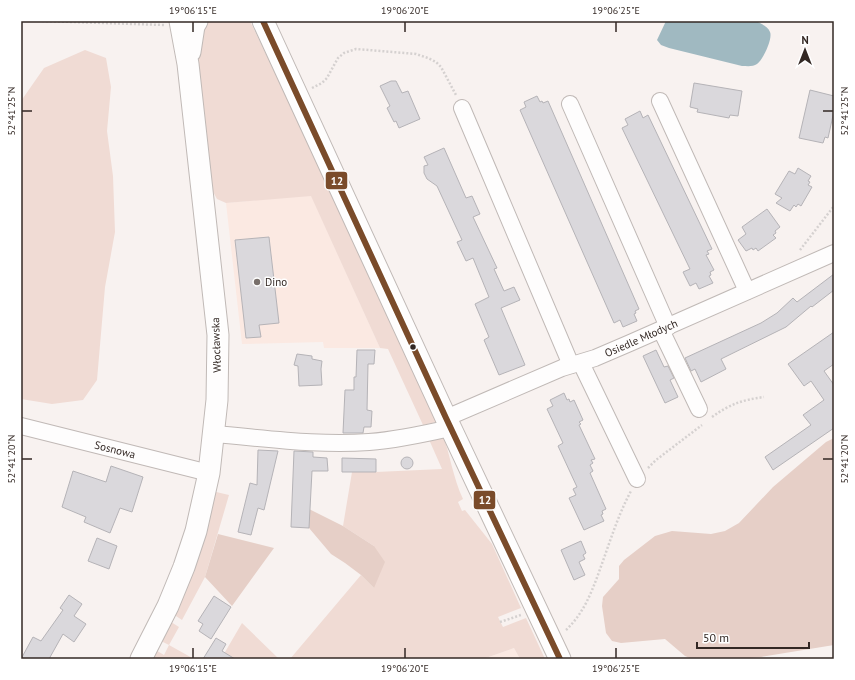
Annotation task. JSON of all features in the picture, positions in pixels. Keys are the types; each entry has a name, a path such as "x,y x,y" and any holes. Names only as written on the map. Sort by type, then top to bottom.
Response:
{"main road":[{"path":"263,21 448,423 556,651"},
{"name":"Włocławska","path":"141,659 168,606 184,567 196,531 209,474 216,400 218,335 188,64 194,26 186,22"}],"street":[{"path":"660,101 748,291"},
{"path":"570,104 665,328 705,416"},
{"path":"462,108 576,364 637,480"},
{"name":"Osiedle Młodych","path":"213,434 335,443 369,442 407,437 448,423 562,368 576,364 665,328 834,253"},
{"name":"Sosnowa","path":"21,426 209,474"}],"path":[{"path":"42,21 152,26 186,22"},
{"path":"296,91 311,88 322,83 327,78 338,58 350,50 356,49 416,54 436,62 441,67 462,108"},
{"path":"798,253 834,206"},
{"path":"556,651 589,600 618,518 637,480 656,460 705,416 745,399 764,397"}],"shaded area":[{"path":"204,21 250,21 327,182 436,422 423,425 388,349 380,348 311,196 226,203 217,199 211,188 197,67 201,26"},
{"path":"85,50 106,58 111,87 107,131 113,176 115,232 105,287 97,380 83,400 52,404 21,399 21,101 44,68"},
{"path":"311,195 380,348 324,348 323,342 242,344 226,203"},
{"path":"442,432 463,499 458,502 462,511 465,510 492,544 521,608 498,617 503,627 526,618 545,659 520,659 514,648 483,659 290,659 361,575 374,588 374,546 343,526 352,472 442,469 427,435"},
{"path":"834,438 834,645 761,657 738,659 692,659 685,656 665,639 621,643 612,641 606,633 602,606 603,597 619,579 619,566 624,560 655,536 672,531 711,534 725,531 739,523 773,487 826,442"},
{"path":"212,491 229,495 205,577 182,620 173,614"},
{"path":"309,509 343,526 374,546 385,562 374,588 361,575 331,554 309,528"},
{"path":"218,534 274,548 232,606 205,577"},
{"path":"171,622 179,627 169,645 161,641"},
{"path":"242,623 279,659 221,659"},
{"path":"169,645 194,659 149,659 154,649 164,655"},
{"path":"514,648 520,659 483,659"}],"water":[{"path":"666,21 756,21 768,28 771,35 767,49 759,62 754,66 742,66 661,45 657,40"}],"building":[{"path":"391,81 396,81 402,93 408,91 420,119 399,128 396,121 394,122 387,108 390,106 380,86"},
{"path":"694,83 742,91 738,116 730,115 729,118 697,112 698,109 690,107"},
{"path":"810,90 834,96 834,111 828,138 825,137 823,143 799,138"},
{"path":"537,96 540,102 542,101 543,103 548,101 639,309 635,311 636,313 634,314 637,321 623,327 620,320 614,323 520,110 526,107 524,102"},
{"path":"640,111 643,118 648,115 712,249 707,251 709,254 706,255 714,270 710,272 711,275 709,276 713,283 699,289 696,283 690,286 683,272 690,269 622,128 628,125 625,119"},
{"path":"444,148 466,198 472,196 480,214 473,217 497,268 494,269 504,291 514,287 520,300 501,308 525,365 499,375 484,340 489,337 475,304 489,297 473,258 466,261 457,242 462,240 437,186 427,179 424,173 424,166 428,165 424,157"},
{"path":"798,168 811,176 808,181 810,182 808,185 812,187 801,206 798,204 796,207 794,205 790,211 776,203 782,198 775,194 789,171 795,174"},
{"path":"767,209 780,227 773,235 776,238 758,251 756,248 753,250 752,248 746,251 738,240 746,234 742,227"},
{"name":"Dino","path":"269,237 279,323 259,325 261,337 246,338 235,240"},
{"path":"834,274 834,290 812,307 811,306 786,327 721,359 726,369 701,382 695,369 691,371 685,358 761,323 777,313 793,298 797,302"},
{"path":"834,332 834,364 824,371 834,385 834,428 773,470 765,457 811,425 803,415 824,400 811,381 804,386 788,364"},
{"path":"357,350 375,350 374,364 368,364 367,410 372,411 371,427 364,427 363,433 343,433 345,390 354,390"},
{"path":"656,350 664,367 668,366 674,378 670,380 678,397 665,403 643,356"},
{"path":"297,354 312,356 312,359 322,361 322,385 299,386 298,366 294,365"},
{"path":"564,393 567,400 569,399 570,402 574,400 583,420 579,422 581,424 579,425 595,459 591,460 593,463 590,465 593,471 590,473 606,509 602,511 603,514 601,515 604,521 584,530 569,498 576,495 573,489 577,487 558,446 563,443 547,409 553,406 550,400"},
{"path":"258,450 278,451 264,510 258,508 251,535 238,532 250,483 257,485"},
{"path":"294,451 313,452 313,457 327,458 328,471 312,471 309,528 291,527"},
{"path":"405,457 409,457 413,463 409,469 405,469 401,465 401,461"},
{"path":"342,458 376,459 376,472 342,472"},
{"path":"111,466 143,477 132,512 120,508 110,533 84,522 86,517 62,507 73,471 106,482"},
{"path":"97,538 117,546 109,569 88,561"},
{"path":"581,541 586,553 583,555 585,559 579,562 585,575 574,580 561,550"},
{"path":"69,595 82,604 74,616 86,624 74,642 63,634 49,659 21,659 33,637 41,641 63,610 60,608"},
{"path":"214,596 231,607 211,639 199,631 203,624 198,621"},
{"path":"216,638 226,644 222,651 235,659 203,659"}],"transit line":[{"name":"12","path":"263,21 446,418 560,659"}],"place":[{"name":"Dino","path":"257,282"}]}
